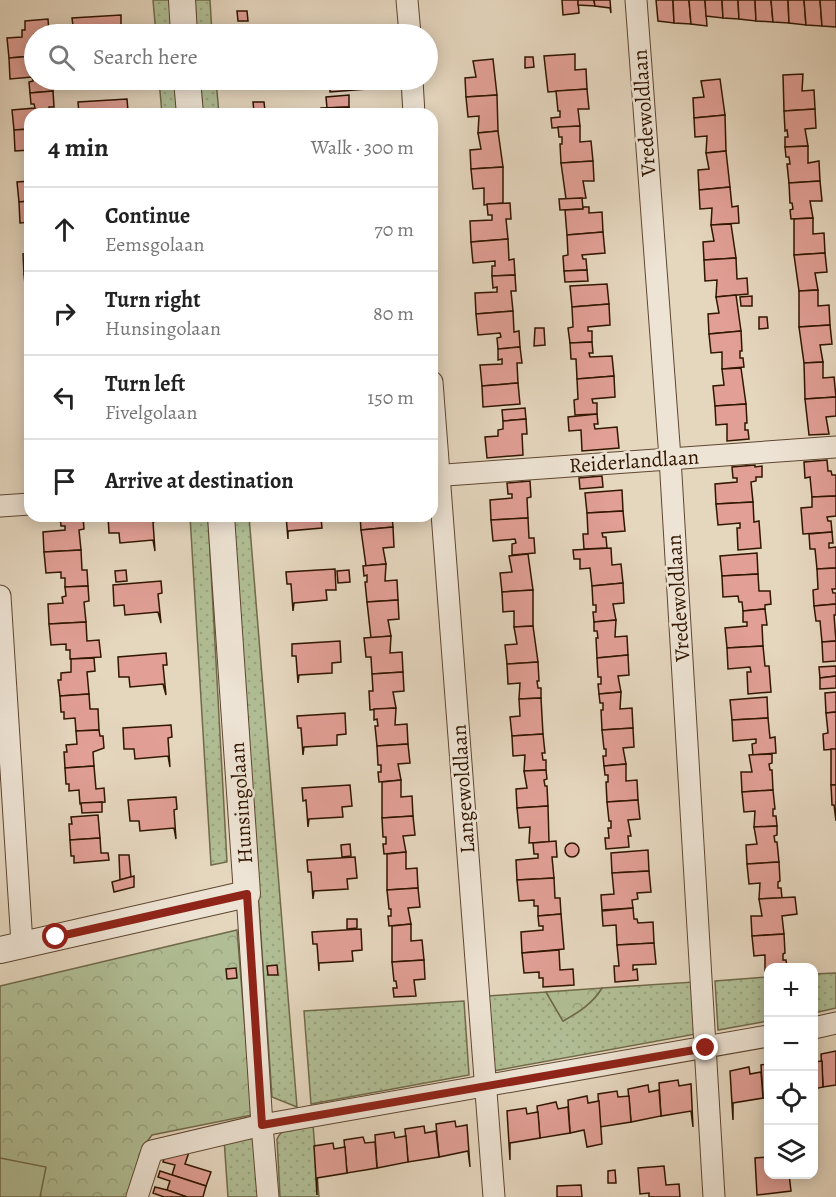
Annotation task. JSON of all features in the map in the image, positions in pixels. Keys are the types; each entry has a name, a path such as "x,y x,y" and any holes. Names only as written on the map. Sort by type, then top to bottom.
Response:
{"street":[{"path":"182,0 183,24"},
{"path":"407,0 409,24"},
{"name":"Vredewoldlaan","path":"636,0 670,458 714,1197"},
{"path":"189,90 190,108"},
{"path":"413,90 414,108"},
{"name":"Reiderlandlaan","path":"438,475 836,447"},
{"path":"0,506 24,504"},
{"name":"Langewoldlaan","path":"438,510 487,1086 494,1197"},
{"name":"Hunsingolaan","path":"221,522 268,1197"},
{"path":"0,596 11,947 247,894"},
{"path":"818,1027 836,1023"},
{"path":"137,1197 152,1151 262,1125 764,1037"}],"green space":[{"path":"153,0 169,0 171,24 155,24"},
{"path":"195,0 210,0 211,24 196,24"},
{"path":"160,90 176,90 177,108 161,108"},
{"path":"201,90 217,90 218,108 202,108"},
{"path":"190,522 208,522 227,862 211,865"},
{"path":"232,522 249,522 297,1107 272,1097"},
{"path":"237,930 252,1115 152,1135 143,1147 127,1197 0,1197 0,986"},
{"path":"836,973 836,1008 818,1012 818,974"},
{"path":"764,977 764,1022 718,1030 715,981"},
{"path":"694,982 696,1034 493,1071 488,996 546,992 563,1021 585,1007 602,988"},
{"path":"602,988 585,1007 563,1021 546,992"},
{"path":"464,1001 469,1075 311,1104 304,1011"},
{"path":"313,1125 319,1197 280,1197 277,1139 287,1129"},
{"path":"242,1136 252,1139 257,1144 259,1197 228,1197 224,1139"},
{"path":"0,1158 46,1167 40,1197 0,1197"}],"building":[{"path":"562,0 578,0 579,13 563,15"},
{"path":"578,0 594,0 595,6 578,5"},
{"path":"594,0 610,0 611,13 610,8 595,6"},
{"path":"656,0 673,0 674,23 658,21"},
{"path":"673,0 689,0 691,24 674,23"},
{"path":"689,0 705,0 707,26 691,24"},
{"path":"705,0 722,0 723,18 706,16"},
{"path":"722,0 738,0 739,19 723,18"},
{"path":"738,0 755,0 756,21 739,19"},
{"path":"755,0 771,0 773,22 756,21"},
{"path":"771,0 788,0 789,23 773,22"},
{"path":"788,0 804,0 806,25 789,23"},
{"path":"804,0 820,0 822,26 806,25"},
{"path":"820,0 836,0 836,27 822,26"},
{"path":"237,11 247,11 248,21 238,21"},
{"path":"121,15 121,24 73,24 72,18"},
{"path":"48,19 48,24 25,24 25,21"},
{"path":"22,30 24,30 24,57 9,58 7,38 22,37"},
{"path":"575,54 575,70 586,69 587,89 548,92 544,56"},
{"path":"24,57 24,78 10,79 9,58"},
{"path":"525,57 533,57 534,67 525,68"},
{"path":"493,59 497,95 466,97 465,78 476,77 473,61"},
{"path":"803,74 802,91 814,90 815,109 784,111 783,75"},
{"path":"720,79 725,115 694,118 693,98 704,97 701,81"},
{"path":"587,89 589,109 578,109 580,126 552,128 551,118 560,117 556,91"},
{"path":"30,90 53,90 53,91 30,93"},
{"path":"330,90 355,90 330,92"},
{"path":"53,91 54,107 35,108 34,104 31,104 30,93"},
{"path":"349,95 349,107 327,108 326,97"},
{"path":"497,95 498,131 478,133 479,116 468,117 466,97"},
{"path":"127,99 128,108 78,108 78,102"},
{"path":"253,102 264,102 265,108 254,108"},
{"path":"24,109 24,129 14,130 12,110"},
{"path":"815,109 816,128 805,129 808,146 785,147 785,137 788,137 787,130 785,131 784,111"},
{"path":"725,115 726,151 706,153 707,136 695,137 694,118"},
{"path":"580,126 580,142 591,141 593,161 561,163 562,137 559,137 558,127"},
{"path":"24,129 24,150 15,151 14,130"},
{"path":"498,131 503,167 471,169 470,150 481,149 478,133"},
{"path":"808,146 808,163 819,161 820,181 789,183 787,164 790,164 789,157 786,157 785,147"},
{"path":"726,151 730,187 699,190 698,170 709,169 706,153"},
{"path":"593,161 594,181 583,181 586,198 566,199 561,163"},
{"path":"503,167 503,203 484,205 484,188 473,189 471,169"},
{"path":"24,181 24,202 19,202 17,182"},
{"path":"820,181 822,201 810,201 813,218 791,219 790,210 793,209 790,203 789,183"},
{"path":"730,187 732,207 738,206 739,223 711,225 712,208 700,209 699,190"},
{"path":"582,198 583,209 560,210 559,199"},
{"path":"19,202 24,202 24,223 20,223"},
{"path":"510,203 511,219 506,219 508,239 471,242 470,221 492,220 492,215 488,215 487,204"},
{"path":"583,207 589,207 589,213 602,212 603,232 567,235 565,210 583,209"},
{"path":"813,218 813,234 824,233 825,253 794,255 794,219"},
{"path":"731,224 736,258 704,260 703,242 714,241 711,225"},
{"path":"603,232 605,253 582,255 583,259 586,259 587,270 564,271 563,256 568,255 567,235"},
{"path":"508,239 509,260 514,259 515,275 492,276 492,266 495,266 495,261 473,263 471,242"},
{"path":"825,253 827,272 815,273 818,290 799,291 794,255"},
{"path":"736,258 737,279 747,278 748,294 716,297 717,280 705,281 704,260"},
{"path":"587,270 588,281 565,282 564,271"},
{"path":"515,275 516,291 511,291 513,311 476,314 475,293 497,292 497,287 493,288 492,276"},
{"path":"607,284 609,304 572,307 570,286"},
{"path":"818,290 818,306 829,305 830,325 799,327 799,291"},
{"path":"736,295 741,331 709,334 708,314 719,313 716,297"},
{"path":"752,296 752,306 741,306 740,297"},
{"path":"609,304 610,325 588,327 588,331 592,331 592,342 570,343 568,328 573,327 572,307"},
{"path":"513,311 514,332 519,331 520,347 498,349 497,338 501,337 500,333 478,335 476,314"},
{"path":"759,317 767,317 768,328 759,329"},
{"path":"830,325 832,344 820,345 823,362 804,363 799,327"},
{"path":"535,328 544,328 545,345 534,346"},
{"path":"741,331 740,358 743,358 744,367 722,369 722,352 711,353 709,334"},
{"path":"592,342 593,353 589,353 590,357 612,356 614,376 577,379 576,359 571,359 570,343"},
{"path":"520,347 522,363 517,363 518,383 482,386 480,365 502,364 502,359 498,360 498,349"},
{"path":"823,362 823,378 834,377 836,397 805,399 804,363"},
{"path":"741,368 746,404 715,406 713,386 724,385 722,369"},
{"path":"614,376 615,397 592,399 593,403 597,403 597,414 575,415 574,400 578,399 577,379"},
{"path":"518,383 520,404 483,407 482,386"},
{"path":"836,397 836,416 826,417 829,434 809,435 805,399"},
{"path":"746,404 745,430 748,430 749,439 727,441 727,424 716,425 715,406"},
{"path":"525,408 526,419 503,421 502,410"},
{"path":"597,414 598,424 594,424 595,429 617,427 619,448 582,451 581,430 569,431 568,417"},
{"path":"526,419 527,434 522,434 523,455 487,458 485,437 498,436 498,430 503,429 503,421"},
{"path":"827,460 828,471 836,475 836,496 812,497 810,477 805,478 804,462"},
{"path":"755,465 755,467 762,466 762,477 756,477 756,481 751,482 753,502 716,504 715,484 737,482 737,478 733,478 732,467"},
{"path":"602,476 603,487 580,489 579,478"},
{"path":"530,481 531,497 527,498 528,518 491,520 490,500 512,498 512,494 508,494 507,483"},
{"path":"622,490 623,511 587,513 585,493"},
{"path":"836,496 836,516 827,517 828,521 831,521 832,532 803,534 801,508 812,507 812,497"},
{"path":"753,502 754,522 759,521 761,548 738,550 737,528 740,528 740,523 718,525 716,504"},
{"path":"623,511 625,531 602,533 603,537 606,537 607,548 584,549 583,534 588,534 587,513"},
{"path":"528,518 529,538 534,538 535,553 512,555 512,544 516,543 515,539 493,541 491,520"},
{"path":"61,522 83,522 84,529 79,530 81,550 44,552 43,532 65,530 65,526 61,526"},
{"path":"108,522 153,522 155,551 153,540 120,543 119,533 109,533"},
{"path":"287,522 321,522 322,528 288,531 288,539"},
{"path":"360,522 393,522 393,527 361,530"},
{"path":"393,527 394,547 383,548 386,564 366,566 361,530"},
{"path":"832,532 833,543 829,543 829,548 836,547 836,568 817,569 815,549 810,549 809,534"},
{"path":"611,548 612,565 621,564 623,583 592,586 590,568 580,569 580,559 574,559 573,550"},
{"path":"81,550 82,570 87,570 88,586 65,587 65,578 61,578 61,572 46,573 44,552"},
{"path":"757,553 758,574 722,576 720,556"},
{"path":"528,554 533,590 502,592 500,573 512,572 509,556"},
{"path":"386,564 385,581 397,580 398,600 367,602 365,582 367,582 367,575 364,576 363,566"},
{"path":"836,568 836,589 832,589 833,593 836,593 836,604 814,606 813,590 818,589 817,569"},
{"path":"335,569 336,590 326,590 327,600 294,603 293,611 291,584 287,584 286,572"},
{"path":"126,570 127,581 116,582 115,571"},
{"path":"349,570 350,582 338,583 337,571"},
{"path":"758,574 759,591 770,591 771,604 765,605 765,609 743,611 742,602 739,602 738,596 723,597 722,576"},
{"path":"161,581 162,593 158,594 161,623 158,612 125,615 124,605 114,606 113,585"},
{"path":"623,583 624,603 613,604 616,620 594,622 593,612 596,612 596,605 593,605 592,586"},
{"path":"88,586 89,601 84,602 86,622 49,624 48,604 63,603 62,597 66,596 65,587"},
{"path":"533,590 533,626 514,627 514,611 503,612 502,592"},
{"path":"398,600 399,619 388,620 391,636 371,638 367,602"},
{"path":"836,604 836,615 834,615 836,641 822,642 820,621 816,621 814,606"},
{"path":"765,609 767,625 762,625 763,646 727,648 725,628 747,626 747,622 743,622 743,611"},
{"path":"616,620 615,637 627,636 628,655 597,658 596,638 598,638 597,631 594,631 594,622"},
{"path":"86,622 87,641 99,640 101,657 70,659 70,650 66,650 66,644 51,645 49,624"},
{"path":"533,626 538,662 507,664 505,645 517,644 514,627"},
{"path":"391,636 390,653 402,652 403,672 372,674 371,657 366,657 364,638"},
{"path":"340,641 341,662 332,663 332,673 299,675 298,683 296,656 292,656 292,644"},
{"path":"836,641 836,661 823,662 822,642"},
{"path":"763,646 765,666 769,666 771,692 748,694 747,672 751,672 750,667 728,669 727,648"},
{"path":"166,653 167,665 163,665 166,695 163,684 130,687 129,677 119,677 118,657"},
{"path":"628,655 629,675 618,676 621,692 599,694 598,684 601,684 601,677 598,677 597,658"},
{"path":"94,658 95,671 87,672 89,694 60,696 58,680 61,680 61,673 71,672 71,659"},
{"path":"538,662 539,681 537,681 538,688 541,688 541,698 519,699 520,683 508,684 507,664"},
{"path":"836,666 836,676 820,678 819,667"},
{"path":"403,672 404,691 393,692 396,708 370,710 369,691 373,691 372,674"},
{"path":"836,676 836,688 820,689 820,678"},
{"path":"621,692 620,709 632,708 633,728 602,730 603,703 600,703 599,694"},
{"path":"836,692 836,712 826,713 825,693"},
{"path":"89,694 90,709 98,709 99,730 76,731 75,718 64,719 60,696"},
{"path":"767,697 768,718 732,720 730,700"},
{"path":"541,698 543,734 512,736 510,717 520,716 519,699"},
{"path":"396,708 395,725 407,724 408,744 377,746 375,726 378,726 377,719 374,720 374,709"},
{"path":"836,712 836,749 824,750 823,734 828,733 826,713"},
{"path":"345,713 346,734 337,735 337,745 304,747 303,755 301,728 298,728 297,716"},
{"path":"768,718 770,738 775,737 776,753 753,755 752,744 756,743 756,739 733,741 732,720"},
{"path":"171,725 172,737 168,738 170,767 168,756 135,759 134,749 124,749 123,728"},
{"path":"633,728 634,747 623,748 626,764 604,766 603,756 606,756 606,749 604,749 602,730"},
{"path":"99,730 100,736 103,736 104,748 93,752 94,766 65,768 66,745 77,744 76,731"},
{"path":"543,734 545,753 542,753 543,760 546,760 546,770 524,771 525,755 513,756 512,736"},
{"path":"408,744 410,763 398,764 401,780 379,782 378,772 381,772 381,765 378,765 377,746"},
{"path":"831,749 836,749 836,785 831,785"},
{"path":"772,754 772,763 769,764 772,770 773,790 742,792 741,772 752,772 749,755"},
{"path":"626,764 626,781 637,780 638,800 607,802 608,775 605,775 604,766"},
{"path":"94,766 96,789 104,788 105,802 80,804 79,790 69,791 69,784 66,784 65,768"},
{"path":"546,770 547,779 544,780 547,786 548,806 517,808 516,789 527,788 524,771"},
{"path":"401,780 401,797 412,796 413,816 382,818 382,782"},
{"path":"350,785 352,806 342,807 343,817 309,819 308,827 306,800 303,801 302,788"},
{"path":"831,785 836,785 836,821 834,805 832,805"},
{"path":"773,790 775,809 773,809 773,816 776,816 777,826 754,827 755,811 744,812 742,792"},
{"path":"176,797 177,809 174,810 176,839 174,828 140,831 139,821 130,821 128,800"},
{"path":"638,800 640,819 628,820 631,836 628,836 629,847 606,849 605,838 609,838 608,828 611,828 607,802"},
{"path":"102,802 102,812 82,813 81,803"},
{"path":"548,806 549,842 529,843 530,827 519,828 517,808"},
{"path":"98,815 100,838 70,840 71,817"},
{"path":"413,816 415,835 403,836 406,852 384,854 383,844 386,844 386,837 383,837 382,818"},
{"path":"777,826 777,835 774,836 777,842 779,862 747,864 746,845 757,844 754,827"},
{"path":"100,838 101,853 108,853 109,860 74,863 70,840"},
{"path":"556,841 557,857 552,857 554,878 517,880 516,860 538,858 538,854 534,854 533,843"},
{"path":"572,843 577,845 579,850 577,855 572,857 567,855 565,850 567,845"},
{"path":"350,844 351,856 342,857 341,845"},
{"path":"648,850 649,871 612,873 611,853"},
{"path":"406,852 406,869 417,868 418,888 387,890 387,854"},
{"path":"119,855 129,855 131,877 120,880"},
{"path":"355,857 357,878 347,879 348,889 314,891 313,899 311,872 308,872 307,860"},
{"path":"779,862 778,888 781,888 782,898 759,899 760,883 749,884 747,864"},
{"path":"649,871 651,892 637,893 638,899 632,900 633,908 602,910 601,895 614,894 612,873"},
{"path":"134,876 134,887 114,892 112,882"},
{"path":"554,878 555,898 560,898 561,914 538,916 538,906 534,906 534,900 519,901 517,880"},
{"path":"418,888 420,907 408,908 411,924 389,926 388,916 391,916 391,909 389,909 387,890"},
{"path":"795,897 797,914 782,916 784,934 752,936 751,916 762,916 759,899"},
{"path":"633,908 634,919 637,919 638,923 653,922 654,943 617,945 616,925 603,926 602,911"},
{"path":"561,914 564,949 522,953 521,932 543,930 543,926 539,926 538,916"},
{"path":"347,919 357,919 357,928 347,929"},
{"path":"411,924 411,941 422,940 424,960 392,962 392,926"},
{"path":"361,929 362,950 352,951 353,961 319,963 319,971 317,944 313,944 312,932"},
{"path":"784,934 783,960 786,960 786,963 765,963 765,955 754,956 752,936"},
{"path":"654,943 656,964 633,965 633,970 637,969 638,980 615,982 614,966 619,966 617,945"},
{"path":"559,950 560,970 573,969 574,985 543,987 543,978 539,978 539,972 524,973 522,953"},
{"path":"424,960 425,979 414,980 416,996 394,997 393,988 397,988 392,962"},
{"path":"277,965 278,975 268,975 267,966"},
{"path":"236,968 237,978 227,979 226,969"},
{"path":"836,1051 836,1085 823,1087 821,1054"},
{"path":"822,1061 823,1087 818,1088 818,1071 818,1062"},
{"path":"761,1065 764,1065 763,1098"},
{"path":"749,1067 750,1074 761,1072 763,1098 733,1103 733,1120 730,1071"},
{"path":"678,1080 679,1086 691,1084 693,1127 691,1111 661,1116 659,1083"},
{"path":"648,1085 649,1092 659,1090 661,1116 631,1122 628,1089"},
{"path":"617,1091 618,1097 629,1096 631,1122 600,1127 598,1094"},
{"path":"587,1096 588,1103 599,1101 602,1144 587,1147 584,1130 570,1133 568,1100"},
{"path":"556,1102 558,1109 568,1107 570,1133 540,1138 537,1106"},
{"path":"526,1108 527,1114 538,1112 540,1138 510,1143 510,1160 507,1111"},
{"path":"455,1121 456,1127 467,1125 470,1167 468,1151 439,1157 436,1124"},
{"path":"424,1126 425,1133 436,1131 439,1157 408,1162 405,1129"},
{"path":"394,1132 395,1138 406,1136 408,1162 377,1168 375,1135"},
{"path":"363,1137 365,1143 375,1142 377,1168 347,1173 344,1140"},
{"path":"333,1143 334,1149 345,1147 347,1173 317,1178 317,1195 314,1146"},
{"path":"189,1152 185,1164 211,1172 206,1186 172,1175 175,1165 163,1162 165,1156"},
{"path":"764,1157 764,1179 790,1179 791,1191 757,1195 755,1158"},
{"path":"664,1166 666,1185 679,1184 680,1197 649,1197 649,1193 640,1194 638,1168"},
{"path":"615,1170 616,1183 608,1183 608,1171"},
{"path":"160,1171 206,1186 203,1197 187,1197 167,1190 170,1181 158,1177"},
{"path":"581,1185 582,1197 557,1197 557,1186"},
{"path":"155,1187 187,1197 164,1197 153,1193"}],"route":[{"path":"56,937 247,894 262,1125 706,1048"}]}
